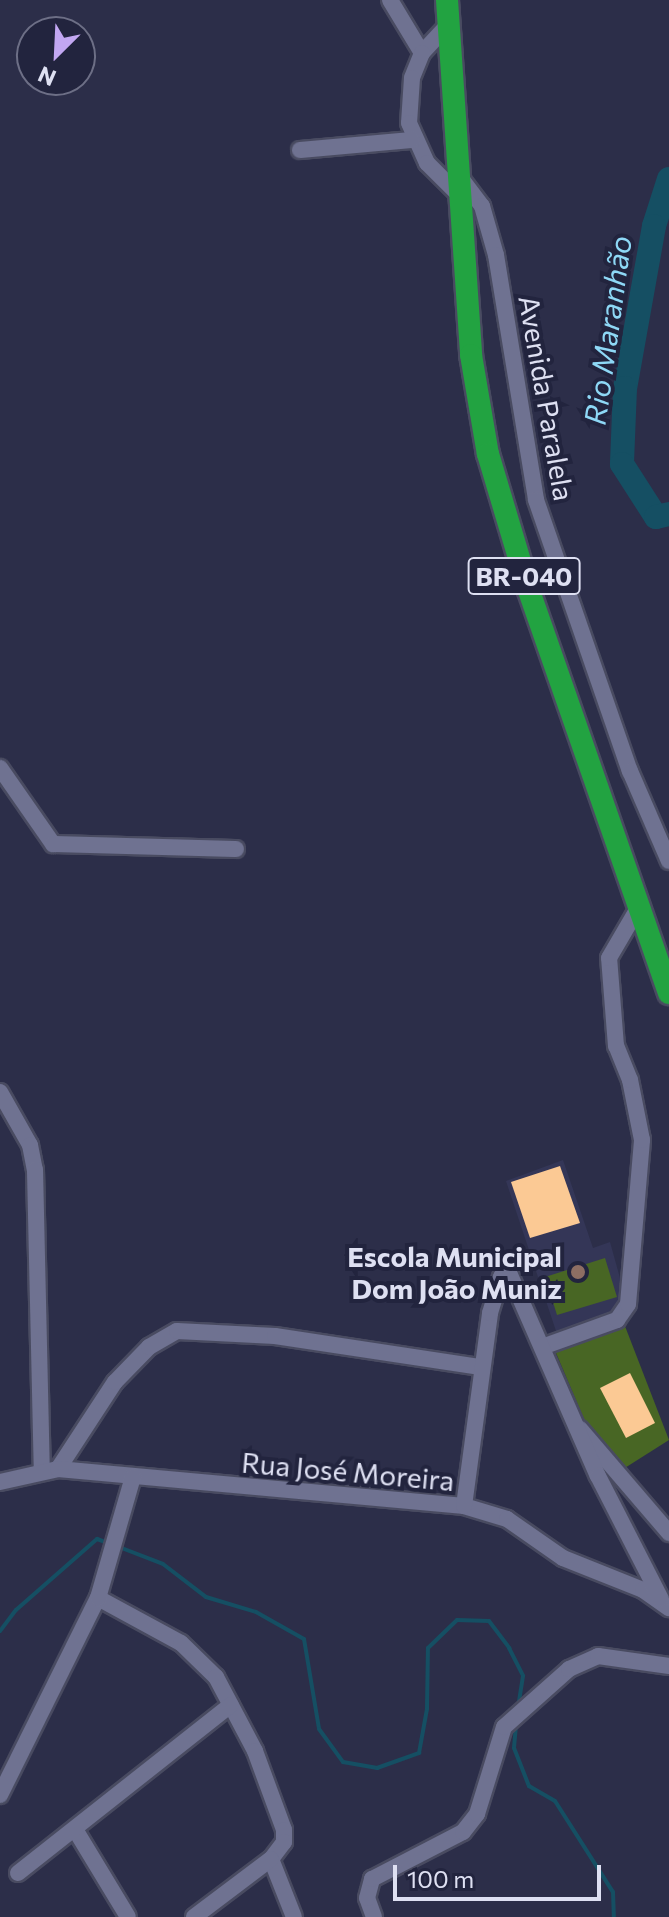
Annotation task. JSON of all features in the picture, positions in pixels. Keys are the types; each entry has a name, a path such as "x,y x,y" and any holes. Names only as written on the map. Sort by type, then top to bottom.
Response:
{"highway":[{"name":"BR-040","path":"447,0 471,355 488,454 637,910 669,993"}],"street":[{"path":"390,0 422,53"},
{"path":"300,150 412,140 409,98 422,53 448,25"},
{"name":"Avenida Paralela","path":"412,140 457,183 487,218 546,531 669,861"},
{"path":"0,768 53,844 236,849"},
{"path":"542,1347 617,1320 628,1304 642,1140 630,1080 616,1046 609,958 637,910"},
{"path":"0,1092 30,1145 35,1170 50,1470"},
{"path":"464,1506 481,1367 494,1293 505,1274 518,1283 575,1425 665,1604"},
{"path":"50,1470 115,1382 149,1347 177,1331 245,1332 481,1367"},
{"path":"575,1425 606,1453 645,1511 669,1533"},
{"name":"Rua José Moreira","path":"0,1482 50,1470 464,1506 507,1519 563,1558 665,1604"},
{"path":"0,1795 98,1598 121,1532 133,1477"},
{"path":"98,1598 202,1658 231,1705 286,1834 271,1859 194,1917"},
{"path":"374,1917 367,1898 376,1876 451,1840 472,1822 504,1727 529,1704 593,1656 669,1666"},
{"path":"18,1873 76,1831 231,1705"},
{"path":"76,1831 128,1917"},
{"path":"271,1859 294,1917"}],"shaded area":[{"name":"Escola Municipal Dom João Muniz","path":"563,1160 593,1248 610,1242 625,1296 618,1317 558,1337 506,1181"}],"green space":[{"path":"605,1258 617,1297 557,1315 545,1277"},
{"path":"623,1321 669,1440 609,1478 553,1346"}],"building":[{"path":"560,1166 580,1223 530,1238 511,1182"},
{"path":"630,1373 655,1423 626,1438 600,1388"}],"waterway":[{"name":"Rio Maranhão","path":"669,179 654,226 625,388 622,464 656,517 669,514"},
{"path":"0,1631 16,1610 97,1539 111,1544"},
{"path":"119,1547 163,1564 206,1597 256,1612 304,1639 319,1729 343,1762 377,1768 419,1753 427,1709 428,1648 457,1620 489,1621 509,1648 523,1676 518,1708"},
{"path":"516,1725 514,1748 529,1786 555,1801 613,1892 614,1917"}],"place":[{"name":"Escola Municipal Dom João Muniz","path":"578,1272"}]}
